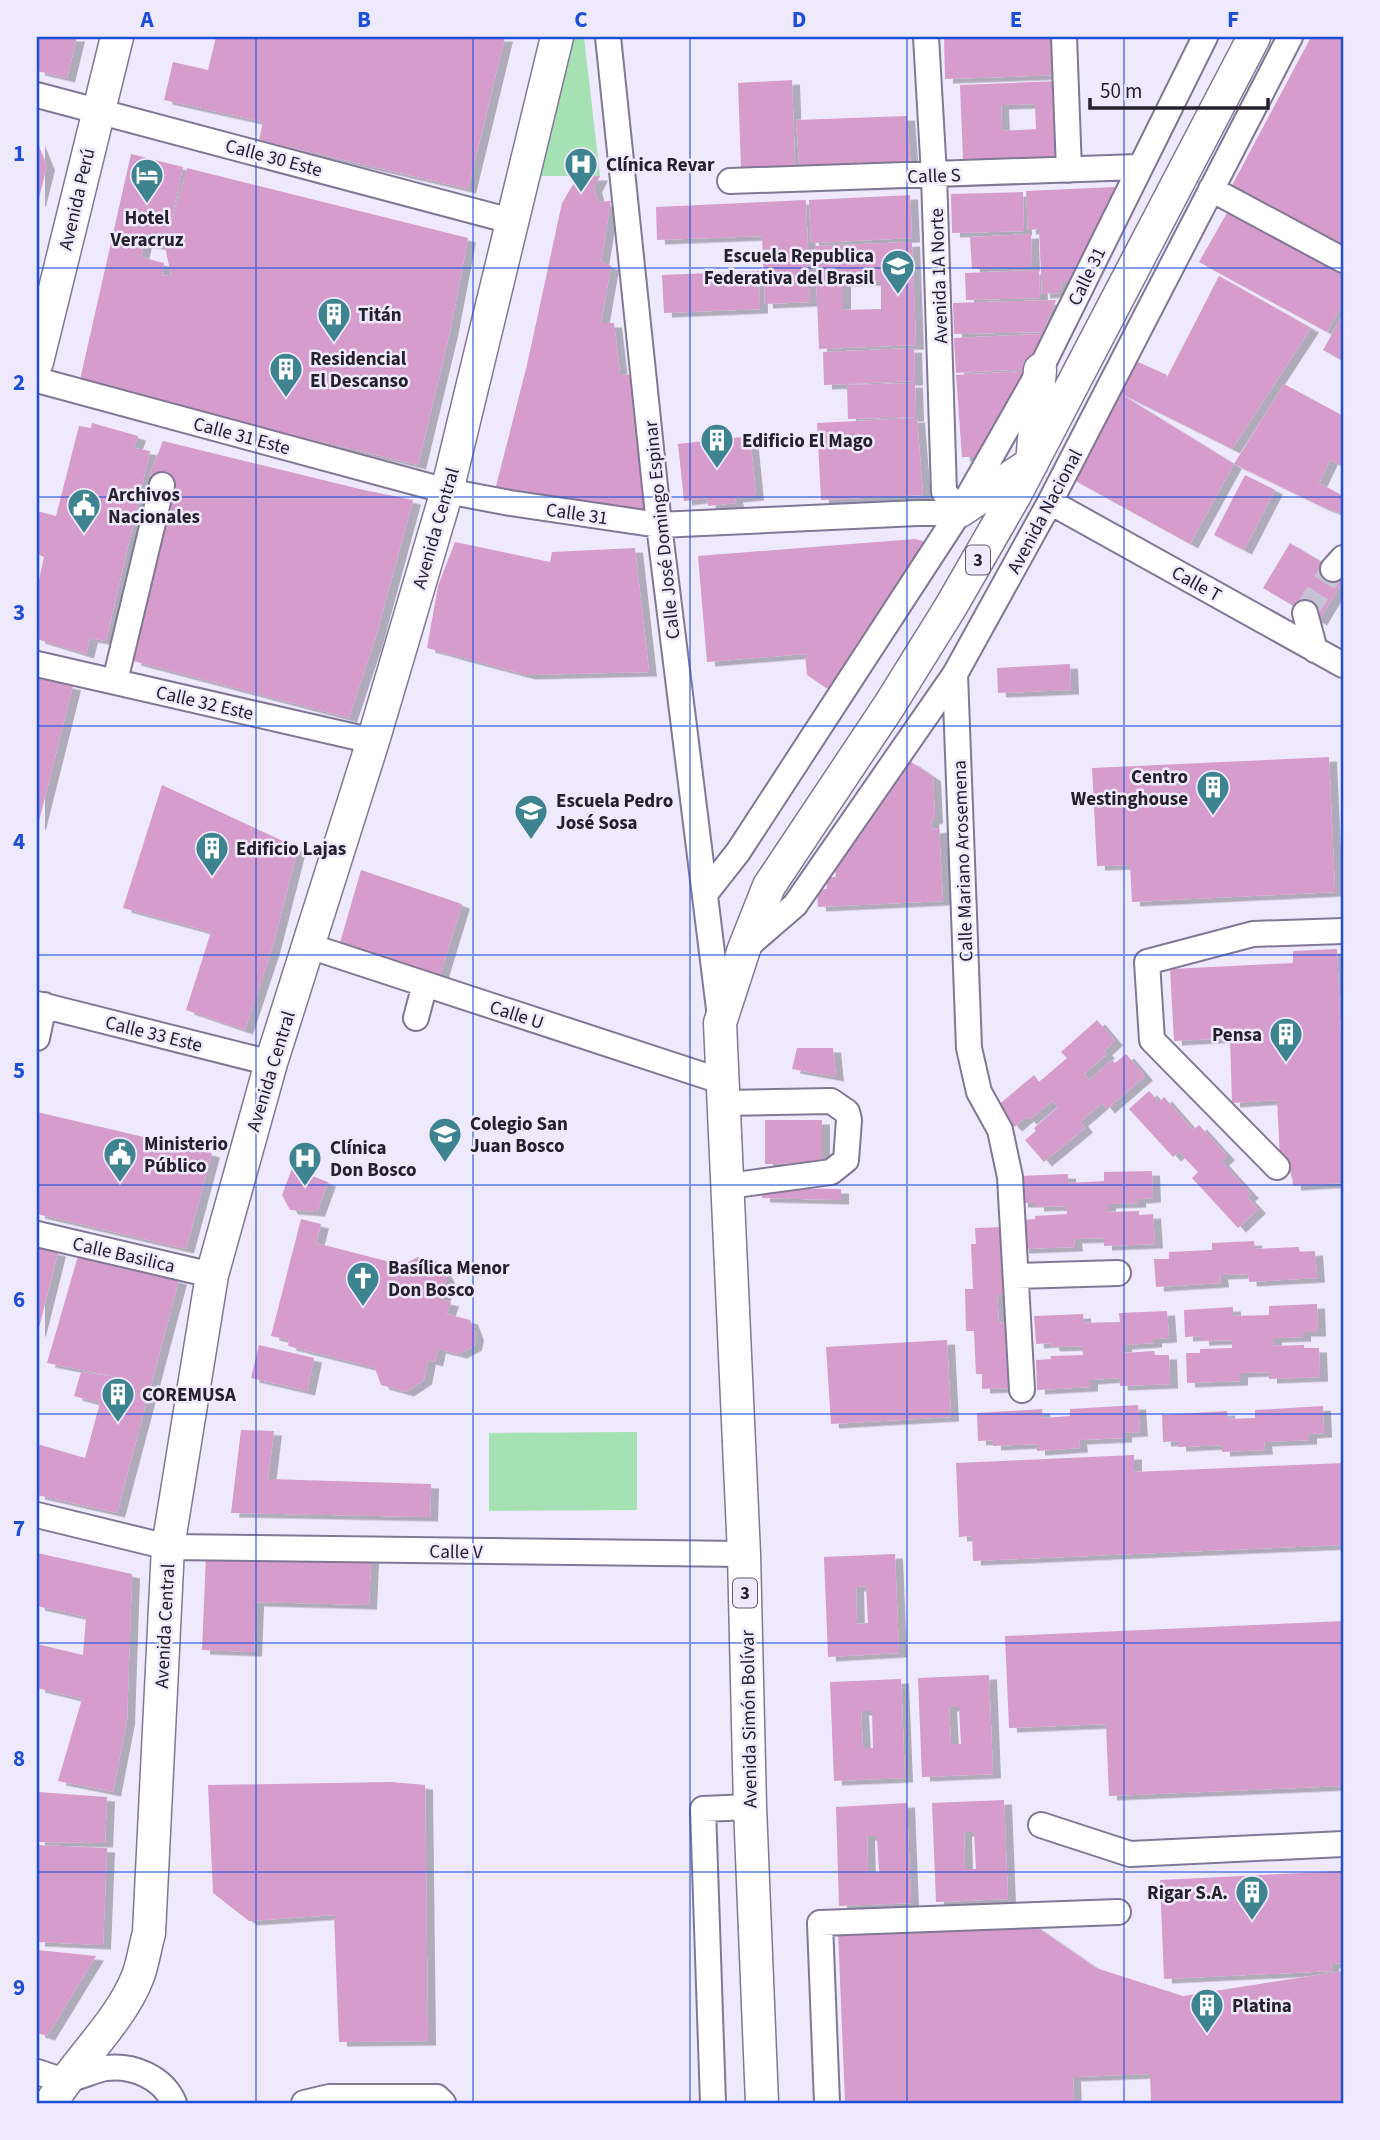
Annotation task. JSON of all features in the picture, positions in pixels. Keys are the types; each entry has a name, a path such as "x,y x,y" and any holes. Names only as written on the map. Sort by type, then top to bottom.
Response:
{"main road":[{"name":"Avenida Perú","path":"37,362 46,284 117,37"},
{"name":"Avenida Central","path":"51,2085 121,2009 138,1976 149,1933 168,1547 212,1275 271,1063 373,741 447,491 557,37"},
{"name":"Avenida Nacional","path":"725,1092 720,1023 768,886 944,619 1031,463 1254,37"},
{"path":"960,511 1031,463 1040,370"},
{"name":"Avenida Simón Bolívar","path":"725,1092 762,2103"}],"street":[{"name":"Calle José Domingo Espinar","path":"608,37 659,525 720,1023"},
{"name":"Avenida 1A Norte","path":"926,37 934,175 944,492 960,511"},
{"path":"1064,37 1069,170"},
{"name":"Calle 31","path":"705,894 738,852 960,511 1040,370 1138,167 1205,37"},
{"name":"Avenida Nacional","path":"744,949 795,905 955,674 1050,502 1290,37"},
{"name":"Calle 30 Este","path":"37,95 512,220"},
{"name":"Calle S","path":"730,181 1138,167"},
{"path":"1211,189 1343,260"},
{"name":"Calle 31 Este","path":"37,380 447,491"},
{"path":"115,681 162,485"},
{"name":"Calle 31","path":"447,491 659,525 960,511"},
{"name":"Calle T","path":"1050,502 1343,665"},
{"path":"1306,613 1315,650"},
{"name":"Calle 32 Este","path":"37,664 373,741"},
{"name":"Calle Mariano Arosemena","path":"955,674 969,1048 979,1092 1000,1130 1010,1177 1022,1390"},
{"path":"1277,1167 1152,1040 1147,962 1252,934 1343,931"},
{"name":"Calle U","path":"309,946 425,984 725,1092 831,1101 847,1112 849,1120 846,1160 831,1172 729,1186"},
{"path":"416,1018 425,984"},
{"path":"37,1038 40,1004"},
{"name":"Calle 33 Este","path":"40,1004 271,1063"},
{"name":"Calle Basilica","path":"37,1234 212,1275"},
{"path":"1016,1276 1118,1273"},
{"name":"Calle V","path":"37,1515 168,1547 744,1554"},
{"path":"713,2103 703,1809 750,1807"},
{"path":"1041,1825 1130,1854 1343,1844"},
{"path":"827,2103 820,1923 1118,1912"},
{"path":"51,2085 107,2068 134,2070 155,2079 174,2103"},
{"path":"304,2103 329,2097 437,2097 443,2103"}],"green space":[{"path":"564,37 584,37 600,176 536,176"},
{"path":"637,1432 637,1510 489,1511 489,1433"}],"building":[{"path":"37,37 77,37 67,78 37,71"},
{"path":"216,37 505,37 468,189 259,140 263,122 164,100 173,62 208,70"},
{"path":"944,37 1059,37 1061,75 945,79"},
{"path":"1311,37 1343,37 1343,253 1229,191"},
{"path":"792,80 795,165 741,169 738,83"},
{"path":"1059,81 1063,157 963,160 960,85","holes":["1035,104 1036,129 1002,131 1001,105"]},
{"path":"907,116 911,169 800,175 796,120"},
{"path":"37,141 47,166 38,202 37,202"},
{"path":"131,154 183,167 168,234 187,168 468,238 450,332 418,465 80,380","holes":["144,243 165,247 171,275 162,276 164,263 141,257"]},
{"path":"578,176 600,176 594,188 598,202 611,201 601,262 611,266 601,323 614,323 620,374 630,375 645,512 495,490 527,365 562,203"},
{"path":"1115,187 1116,205 1106,205 1107,222 1086,268 1076,268 1077,281 1063,282 1059,293 1042,294 1039,229 1028,230 1026,191"},
{"path":"1023,192 1024,231 952,233 951,194"},
{"path":"910,195 912,238 811,243 809,200"},
{"path":"806,200 810,302 765,304 762,236 657,240 656,207"},
{"path":"1228,211 1343,273 1343,303 1327,332 1199,262"},
{"path":"1031,234 1032,267 972,269 970,237"},
{"name":"Escuela Republica Federativa del Brasil","path":"912,242 916,345 819,349 815,246","holes":["881,281 881,309 843,310 843,282"]},
{"path":"1039,270 1040,298 966,300 965,273"},
{"path":"759,271 760,309 664,313 662,275"},
{"path":"1219,276 1311,328 1232,449 1114,390 1234,464 1190,544 1065,475 1129,358 1167,375 1163,385"},
{"path":"1056,300 1043,332 954,334 953,303"},
{"path":"1343,314 1343,361 1323,350"},
{"path":"1043,334 1028,369 956,373 954,338"},
{"path":"914,348 915,381 824,385 823,352"},
{"path":"1027,371 979,457 962,457 956,375"},
{"path":"915,383 916,417 848,419 847,385"},
{"path":"1284,384 1343,416 1343,467 1330,460 1319,483 1343,496 1343,514 1234,464"},
{"path":"917,418 923,495 821,500 817,423"},
{"name":"Archivos Nacionales","path":"92,423 138,436 134,448 150,451 106,641 90,638 86,654 37,639 37,589 44,557 37,554 37,511 56,516 79,426 91,428"},
{"name":"Edificio El Mago","path":"750,436 756,496 735,498 736,503 708,506 707,498 684,501 678,444"},
{"path":"163,441 413,500 375,640 349,718 133,661 173,483 149,476"},
{"path":"1245,475 1275,490 1244,550 1214,535"},
{"path":"915,539 923,541 927,550 832,692 807,675 805,654 707,662 698,556"},
{"path":"455,542 550,562 552,552 635,548 649,672 527,675 427,648 438,586"},
{"path":"1290,543 1343,575 1343,581 1319,621 1263,588"},
{"path":"1070,664 1071,690 998,693 997,668"},
{"path":"37,677 73,686 38,825 37,825"},
{"name":"Centro Westinghouse","path":"1329,757 1335,892 1132,902 1130,865 1097,866 1092,768"},
{"path":"910,761 933,777 935,819 931,820 932,829 939,828 943,901 818,907 817,890 827,889 826,877 836,877 835,868 855,833 862,832"},
{"name":"Edificio Lajas","path":"162,785 298,848 272,949 245,1030 186,1010 211,932 123,908"},
{"path":"361,870 462,904 440,976 340,943"},
{"name":"Pensa","path":"1337,949 1343,1087 1343,1183 1293,1186 1292,1173 1284,1174 1280,1159 1277,1100 1232,1103 1230,1038 1174,1041 1170,969 1293,963 1293,951"},
{"path":"1097,1020 1115,1041 1104,1051 1107,1054 1084,1074 1089,1080 1112,1060 1115,1063 1126,1054 1145,1076 1107,1109 1102,1103 1080,1122 1085,1128 1044,1162 1025,1140 1036,1131 1034,1128 1058,1107 1052,1101 1029,1120 1026,1117 1014,1127 996,1107 1034,1075 1039,1082 1067,1058 1061,1052"},
{"path":"797,1048 833,1048 836,1077 792,1069"},
{"path":"1149,1091 1159,1102 1164,1097 1193,1130 1199,1125 1227,1156 1221,1161 1251,1194 1247,1197 1258,1209 1238,1228 1192,1178 1198,1172 1179,1152 1173,1157 1129,1109"},
{"name":"Ministerio Público","path":"37,1112 212,1153 186,1249 37,1214"},
{"path":"765,1120 822,1120 822,1163 765,1164"},
{"name":"Clínica Don Bosco","path":"292,1168 328,1182 317,1212 290,1210 282,1195"},
{"path":"1152,1171 1153,1198 1138,1199 1138,1203 1108,1204 1108,1212 1139,1211 1139,1215 1153,1214 1155,1244 1104,1246 1104,1238 1074,1239 1075,1247 1021,1249 1020,1220 1067,1214 1066,1206 1036,1207 1036,1203 1020,1203 1019,1176 1068,1174 1068,1183 1104,1181 1104,1172"},
{"path":"762,1188 841,1189 841,1200 762,1198"},
{"name":"Basílica Menor Don Bosco","path":"301,1219 321,1224 316,1243 402,1265 418,1257 438,1262 447,1279 442,1300 451,1302 447,1314 470,1320 476,1336 474,1346 459,1354 438,1349 435,1362 428,1360 424,1380 406,1392 381,1385 375,1368 288,1346 289,1340 271,1336"},
{"path":"1003,1227 1005,1295 997,1295 999,1323 1007,1322 1010,1388 982,1389 982,1374 976,1374 974,1331 966,1331 965,1289 973,1289 971,1244 976,1244 975,1228"},
{"path":"1254,1241 1255,1249 1299,1247 1300,1252 1315,1251 1317,1278 1249,1282 1248,1274 1220,1275 1221,1283 1156,1287 1154,1259 1169,1259 1169,1252 1212,1250 1212,1243"},
{"path":"37,1247 58,1252 38,1332 37,1332"},
{"path":"78,1256 179,1280 117,1513 37,1495 37,1444 85,1458 100,1403 74,1396 81,1372 123,1378 47,1363"},
{"path":"1317,1304 1318,1332 1303,1332 1303,1337 1274,1338 1274,1346 1304,1345 1304,1348 1319,1348 1320,1377 1269,1379 1269,1372 1240,1373 1240,1381 1187,1383 1186,1353 1200,1353 1200,1349 1232,1348 1232,1340 1201,1341 1201,1336 1185,1337 1184,1310 1233,1307 1233,1316 1269,1315 1269,1306"},
{"path":"1167,1311 1169,1338 1154,1339 1154,1343 1124,1345 1124,1353 1154,1351 1155,1355 1169,1355 1170,1384 1120,1386 1119,1378 1090,1380 1090,1387 1037,1390 1036,1360 1051,1359 1050,1356 1083,1355 1082,1346 1052,1347 1051,1343 1036,1344 1034,1316 1083,1314 1084,1323 1120,1322 1119,1313"},
{"path":"947,1340 951,1417 831,1424 826,1347"},
{"path":"259,1345 314,1358 307,1391 251,1378"},
{"path":"1138,1405 1140,1432 1124,1433 1124,1438 1079,1440 1080,1448 1037,1451 1037,1444 993,1446 993,1440 978,1441 977,1413 1042,1409 1043,1418 1070,1416 1070,1409"},
{"path":"1323,1406 1324,1433 1309,1434 1309,1440 1264,1442 1265,1450 1222,1452 1222,1445 1178,1447 1178,1441 1163,1442 1162,1415 1227,1411 1228,1419 1255,1418 1255,1410"},
{"path":"241,1430 274,1431 268,1479 431,1484 430,1517 231,1513"},
{"path":"1134,1455 1134,1472 1343,1463 1343,1545 973,1561 972,1536 959,1537 956,1463"},
{"path":"37,1553 132,1574 127,1720 113,1792 58,1781 82,1699 37,1688 37,1644 83,1655 86,1617 37,1606"},
{"path":"206,1554 371,1559 369,1605 256,1602 254,1652 202,1650"},
{"path":"895,1554 899,1653 828,1657 824,1557","holes":["866,1586 868,1623 857,1624 856,1587"]},
{"path":"1343,1621 1343,1786 1109,1796 1106,1724 1009,1728 1005,1636"},
{"path":"989,1675 993,1774 922,1777 918,1678","holes":["949,1707 959,1707 961,1744 951,1744"]},
{"path":"901,1679 905,1778 834,1781 830,1682","holes":["861,1711 872,1711 873,1748 863,1748"]},
{"path":"391,1782 425,1785 428,2041 339,2042 334,1915 249,1921 213,1893 208,1785"},
{"path":"37,1792 107,1797 105,1843 37,1842"},
{"path":"1004,1800 1008,1899 936,1902 932,1803","holes":["964,1832 974,1832 976,1869 965,1869"]},
{"path":"907,1803 911,1903 839,1906 836,1807","holes":["867,1836 877,1836 879,1872 868,1873"]},
{"path":"37,1845 107,1848 103,1945 37,1942"},
{"name":"Rigar S.A.","path":"1343,1871 1343,1963 1331,1964 1332,1971 1164,1979 1160,1880"},
{"path":"1029,1922 1096,1968 1183,1996 1343,1971 1343,2103 1151,2103 1150,2074 1073,2077 1074,2103 845,2103 838,1930"},
{"path":"37,1950 96,1956 47,2036 37,2033"}],"tunnel":[{"path":"1305,613 1333,569"}],"place":[{"name":"Clínica Revar","path":"581,194"},
{"name":"Hotel Veracruz","path":"147,205"},
{"name":"Escuela Republica Federativa del Brasil","path":"898,296"},
{"name":"Titán","path":"334,344"},
{"name":"Residencial El Descanso","path":"286,399"},
{"name":"Edificio El Mago","path":"717,470"},
{"name":"Archivos Nacionales","path":"84,535"},
{"name":"Centro Westinghouse","path":"1213,817"},
{"name":"Escuela Pedro José Sosa","path":"531,841"},
{"name":"Edificio Lajas","path":"212,878"},
{"name":"Pensa","path":"1286,1064"},
{"name":"Colegio San Juan Bosco","path":"445,1164"},
{"name":"Ministerio Público","path":"120,1184"},
{"name":"Clínica Don Bosco","path":"305,1188"},
{"name":"Basílica Menor Don Bosco","path":"363,1308"},
{"name":"COREMUSA","path":"118,1424"},
{"name":"Rigar S.A.","path":"1252,1922"},
{"name":"Platina","path":"1207,2035"}]}
